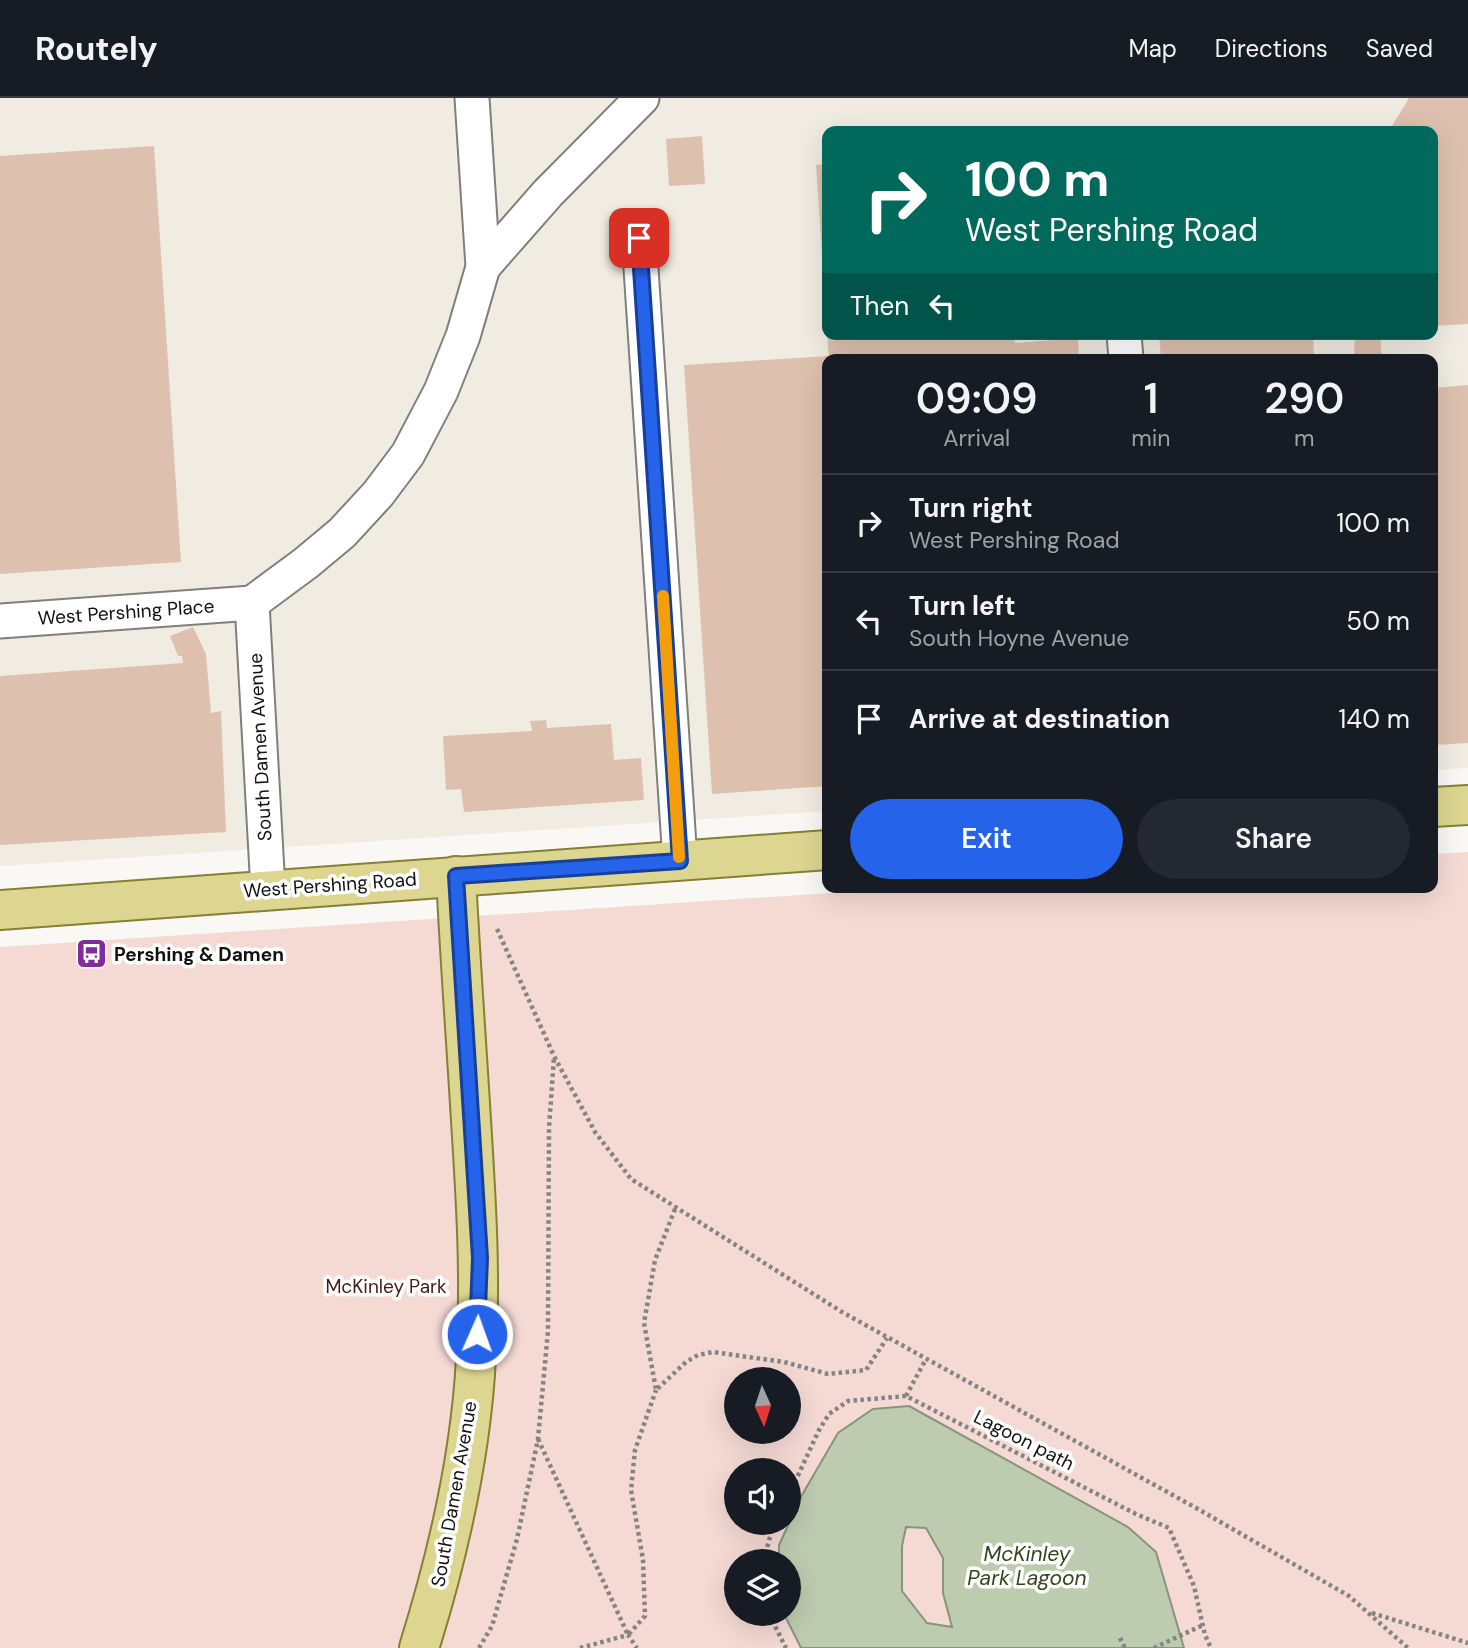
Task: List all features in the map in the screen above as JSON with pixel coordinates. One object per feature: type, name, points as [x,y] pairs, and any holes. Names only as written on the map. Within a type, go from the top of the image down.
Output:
[{"type":"main road","points":[[1438,807],[1468,805]]},
{"type":"main road","name":"West Pershing Road","points":[[0,910],[822,850]]},
{"type":"main road","name":"South Damen Avenue","points":[[419,1648],[438,1586],[454,1513],[467,1442],[476,1360],[480,1258],[456,876]]},
{"type":"street","points":[[252,603],[342,533],[378,494],[408,454],[441,391],[463,336],[483,267],[472,98]]},
{"type":"street","points":[[483,267],[548,193],[642,98]]},
{"type":"street","points":[[639,238],[680,861]]},
{"type":"street","name":"West Pershing Place","points":[[0,621],[252,603]]},
{"type":"street","name":"South Damen Avenue","points":[[252,603],[268,890]]},
{"type":"path","points":[[498,929],[554,1056],[595,1132],[631,1179],[675,1209],[887,1338],[1198,1509],[1349,1596],[1408,1648]]},
{"type":"path","points":[[480,1648],[492,1626],[517,1539],[538,1439],[548,1331],[549,1128],[554,1056]]},
{"type":"path","points":[[656,1390],[644,1323],[655,1261],[675,1209]]},
{"type":"path","points":[[580,1648],[628,1635],[645,1616],[643,1560],[631,1490],[635,1450],[656,1390],[698,1354],[713,1352],[785,1362],[828,1374],[866,1370],[887,1338]]},
{"type":"path","points":[[801,1469],[829,1414],[848,1401],[906,1396],[926,1359]]},
{"type":"path","name":"Lagoon path","points":[[906,1396],[1136,1514],[1169,1528],[1194,1586],[1211,1648]]},
{"type":"path","points":[[538,1439],[628,1635],[637,1648]]},
{"type":"path","points":[[1368,1612],[1468,1643]]},
{"type":"path","points":[[1154,1648],[1203,1625]]},
{"type":"path","points":[[775,1626],[786,1648]]},
{"type":"path","points":[[1120,1638],[1125,1648]]},
{"type":"shaded area","points":[[0,98],[1468,98],[1468,768],[1438,770],[1438,354],[822,354],[822,811],[0,866]]},
{"type":"green space","name":"McKinley Park","points":[[1468,852],[1468,1648],[0,1648],[0,947],[830,893],[1438,893],[1438,854]]},
{"type":"water","name":"McKinley Park Lagoon","points":[[909,1406],[1128,1527],[1156,1552],[1184,1648],[801,1648],[790,1626],[801,1626],[801,1549],[779,1549],[779,1545],[784,1535],[801,1535],[801,1497],[838,1433],[873,1409]],"holes":[[[906,1527],[926,1528],[943,1558],[943,1593],[952,1627],[927,1623],[902,1591],[902,1546]]]},
{"type":"building","points":[[1409,98],[1468,98],[1468,324],[1438,326],[1438,126],[1392,126]]},
{"type":"building","points":[[702,136],[705,184],[669,186],[666,139]]},
{"type":"building","points":[[154,146],[181,562],[0,574],[0,156]]},
{"type":"building","points":[[822,164],[822,253],[816,165]]},
{"type":"building","points":[[827,340],[1015,340],[1015,343],[1078,340],[1079,354],[829,354]]},
{"type":"building","points":[[1159,340],[1313,340],[1314,354],[1161,354]]},
{"type":"building","points":[[1355,340],[1380,340],[1382,354],[1354,354]]},
{"type":"building","points":[[822,356],[822,786],[712,794],[684,365]]},
{"type":"building","points":[[1468,385],[1468,743],[1438,745],[1438,388]]},
{"type":"building","points":[[193,627],[206,654],[211,713],[221,711],[226,832],[0,845],[0,676],[183,663],[182,656],[178,656],[170,636]]},
{"type":"building","points":[[546,720],[547,728],[611,724],[614,760],[641,758],[644,800],[464,812],[461,789],[446,790],[443,736],[532,731],[530,721]]},
{"type":"slow traffic","points":[[663,596],[679,857]]},
{"type":"place","name":"Pershing & Damen","points":[[91,954]]},
{"type":"route","points":[[477,1334],[480,1258],[456,876],[680,861],[639,238]]}]
